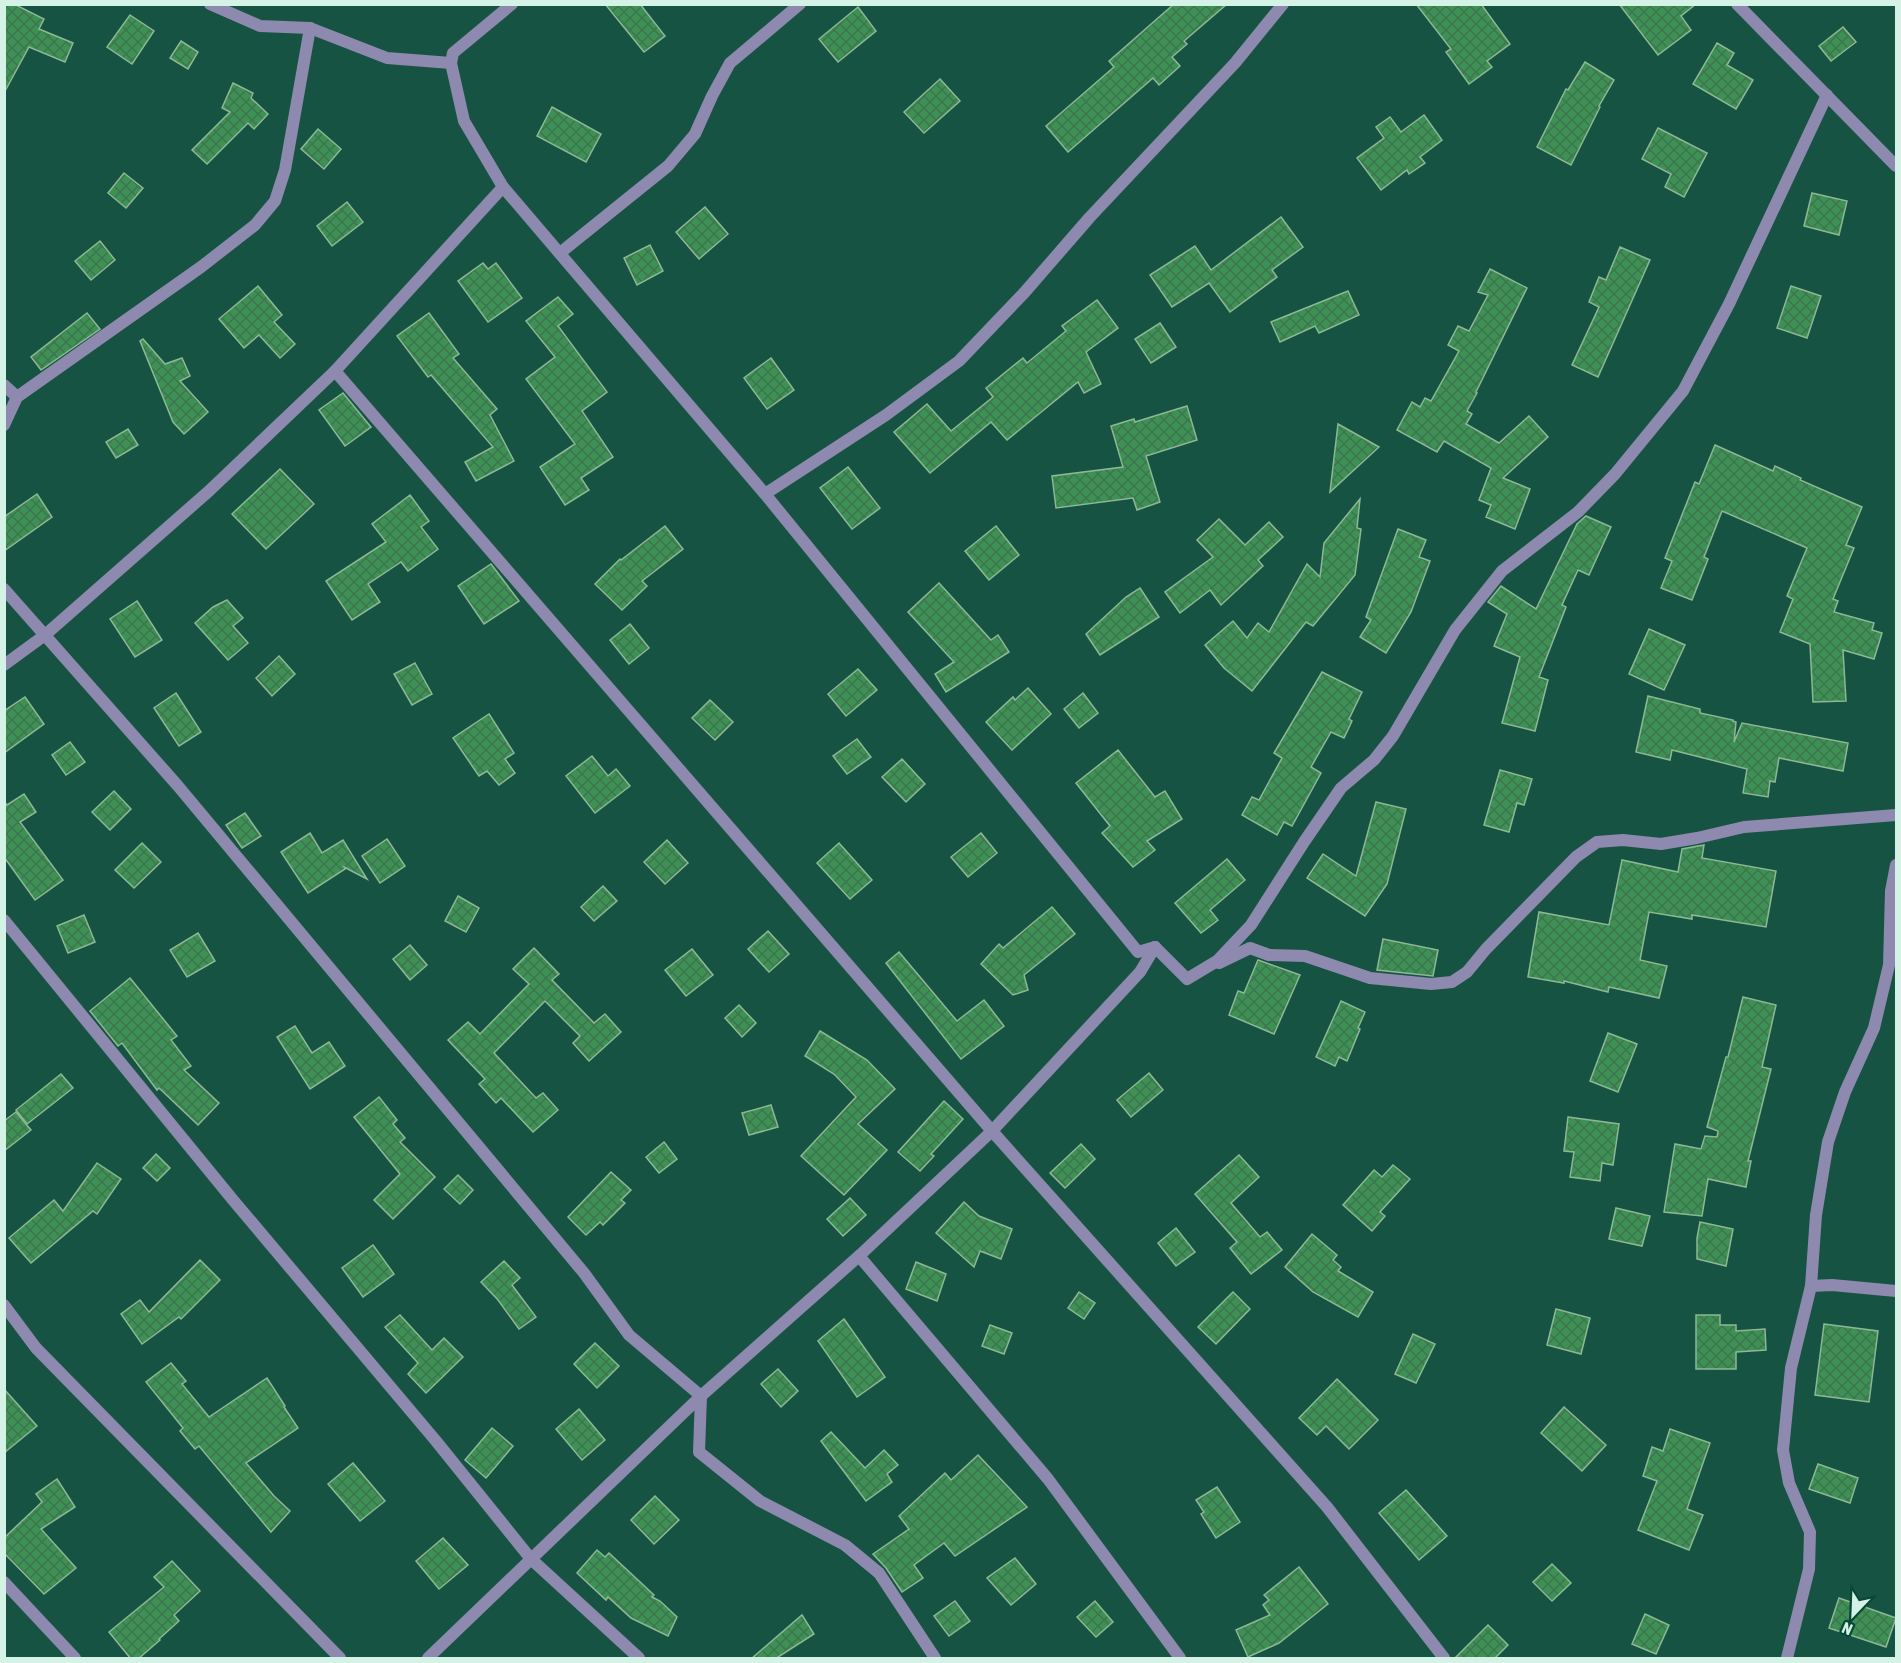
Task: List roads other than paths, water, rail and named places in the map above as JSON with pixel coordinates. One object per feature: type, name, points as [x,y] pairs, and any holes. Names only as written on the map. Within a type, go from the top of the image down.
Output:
[{"type":"street","points":[[210,4],[261,26],[310,28],[387,58],[451,63]]},
{"type":"street","points":[[512,4],[453,53],[451,63],[464,121],[503,187],[765,494],[1138,952],[1155,947]]},
{"type":"street","points":[[560,253],[668,166],[695,134],[730,63],[800,4]]},
{"type":"street","points":[[765,494],[886,415],[959,361],[1235,63],[1283,4]]},
{"type":"street","points":[[1737,4],[1896,166]]},
{"type":"street","points":[[4,425],[17,397],[201,267],[255,225],[275,201],[285,170],[310,28]]},
{"type":"street","points":[[1187,979],[1217,961],[1251,925],[1341,788],[1374,760],[1393,736],[1455,630],[1502,571],[1578,512],[1616,474],[1683,390],[1729,304],[1827,94]]},
{"type":"street","points":[[4,665],[45,635],[209,491],[335,371],[503,187]]},
{"type":"street","points":[[335,371],[992,1131],[1327,1507],[1444,1659]]},
{"type":"street","points":[[4,386],[17,397]]},
{"type":"street","points":[[4,589],[193,804],[584,1273],[629,1335],[701,1396]]},
{"type":"street","points":[[1187,979],[1250,948],[1269,955],[1305,956],[1370,978],[1431,984],[1452,982],[1467,972],[1486,949],[1576,857],[1597,842],[1623,840],[1661,844],[1743,827],[1896,815]]},
{"type":"street","points":[[1787,1659],[1809,1569],[1810,1532],[1789,1483],[1783,1450],[1791,1368],[1811,1286],[1816,1215],[1828,1142],[1845,1092],[1874,1028],[1889,965],[1896,865]]},
{"type":"street","points":[[4,920],[531,1559],[639,1659]]},
{"type":"street","points":[[1155,947],[1187,979]]},
{"type":"street","points":[[428,1659],[701,1396],[860,1256],[992,1131],[1140,972],[1155,947]]},
{"type":"street","points":[[860,1256],[1048,1479],[1180,1659]]},
{"type":"street","points":[[1811,1286],[1832,1285],[1896,1291]]},
{"type":"street","points":[[4,1305],[36,1348],[340,1659]]},
{"type":"street","points":[[701,1396],[699,1452],[760,1501],[845,1545],[879,1573],[935,1659]]},
{"type":"street","points":[[4,1582],[75,1659]]}]
